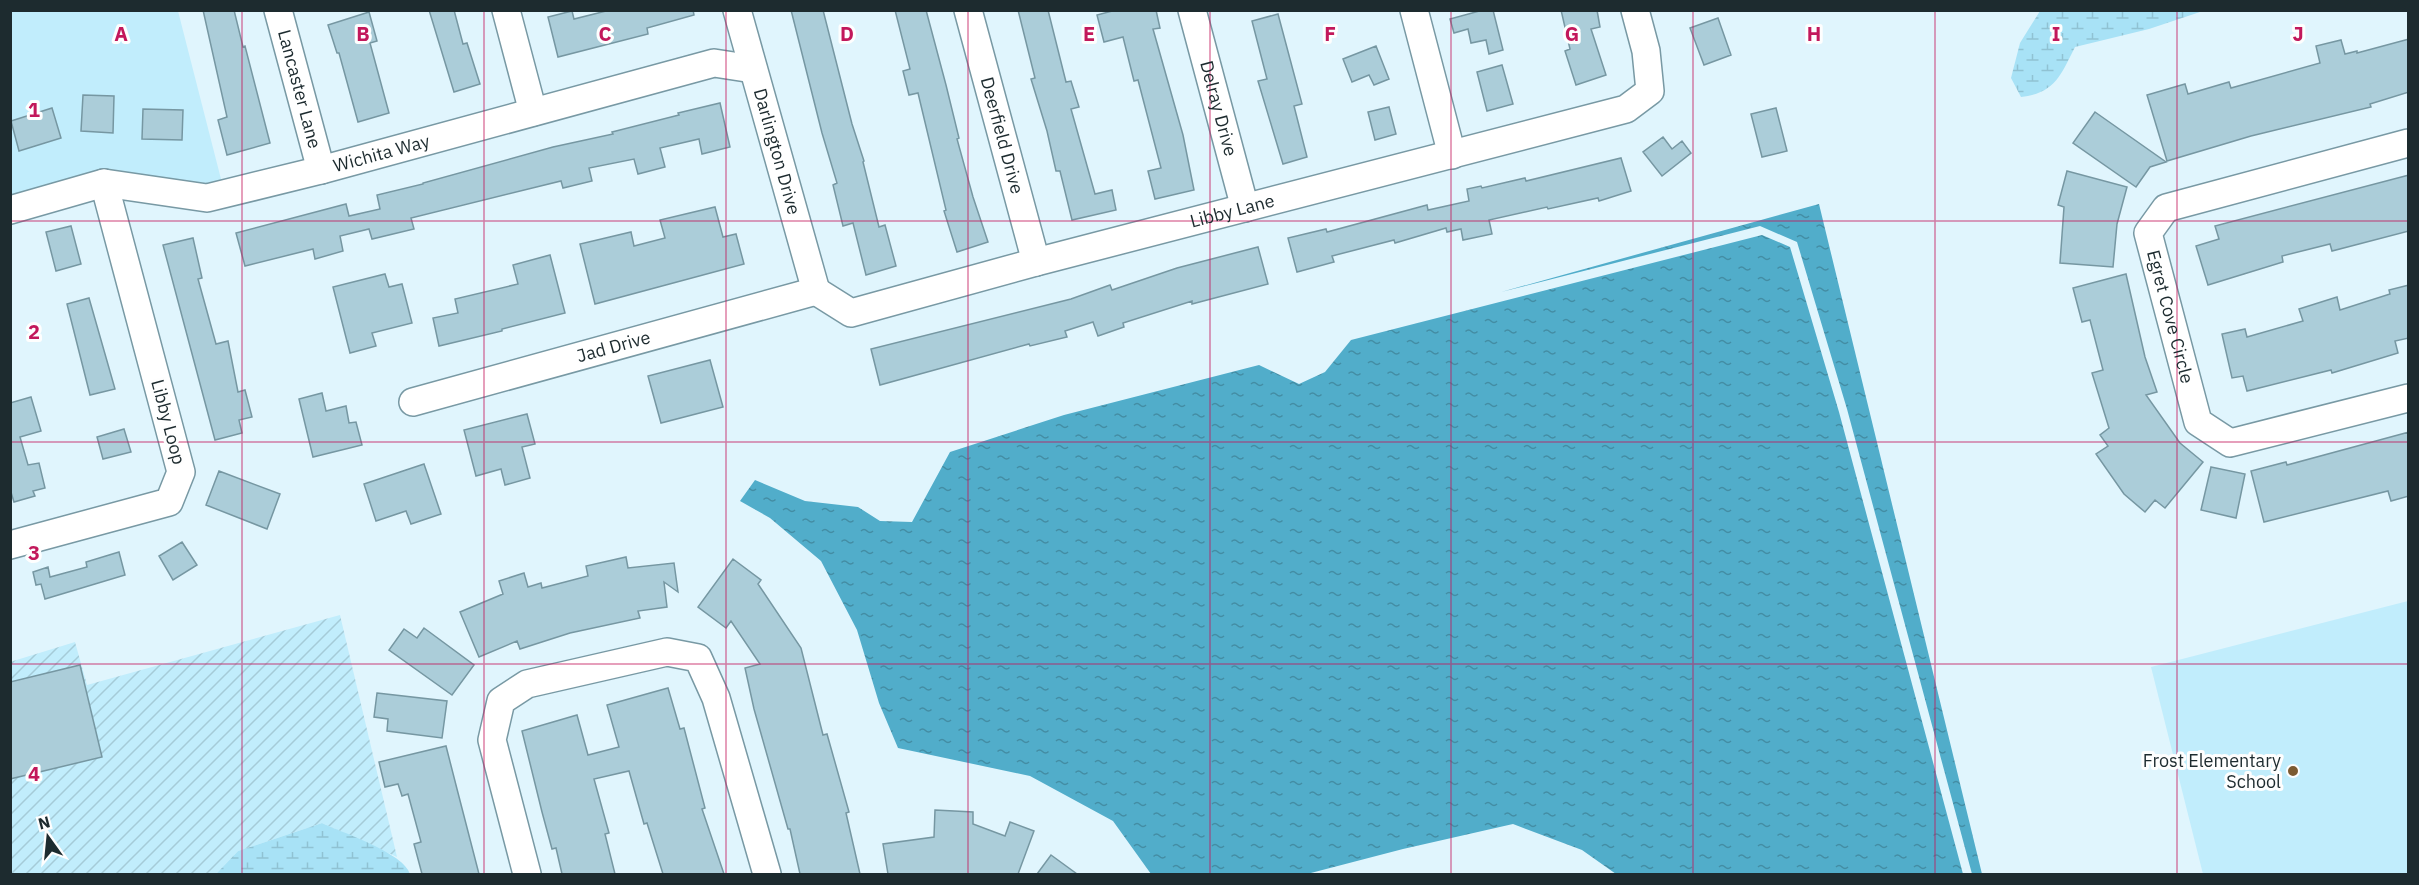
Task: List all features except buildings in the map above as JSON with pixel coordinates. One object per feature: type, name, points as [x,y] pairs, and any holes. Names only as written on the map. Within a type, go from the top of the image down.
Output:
[{"type":"street","name":"Lancaster Lane","points":[[278,10],[321,170]]},
{"type":"street","points":[[506,10],[533,112]]},
{"type":"street","name":"Darlington Drive","points":[[737,10],[816,291]]},
{"type":"street","name":"Deerfield Drive","points":[[968,10],[1036,262]]},
{"type":"street","name":"Delray Drive","points":[[1192,10],[1245,208]]},
{"type":"street","points":[[1414,10],[1452,155]]},
{"type":"street","name":"Libby Lane","points":[[816,291],[851,313],[1036,262],[1626,109],[1650,91],[1646,51],[1635,10]]},
{"type":"street","name":"Wichita Way","points":[[10,210],[104,183],[207,198],[321,170],[714,63],[753,69]]},
{"type":"street","name":"Egret Cove Circle","points":[[2409,143],[2166,208],[2148,233],[2198,422],[2230,443],[2409,398]]},
{"type":"street","name":"Libby Loop","points":[[10,545],[169,501],[182,471],[104,183]]},
{"type":"street","name":"Jad Drive","points":[[412,402],[816,291]]},
{"type":"street","points":[[527,874],[492,740],[501,701],[527,684],[667,652],[698,658],[716,698],[767,874]]},
{"type":"shaded area","points":[[11,11],[178,11],[222,183],[206,187],[110,170],[11,199]]},
{"type":"shaded area","name":"Frost Elementary School","points":[[2408,601],[2408,874],[2203,874],[2151,667]]},
{"type":"shaded area","points":[[340,615],[397,857],[322,823],[238,851],[216,874],[11,874],[10,662],[75,642],[87,685]]},
{"type":"green space","points":[[2040,11],[2203,11],[2149,29],[2075,47],[2061,74],[2050,87],[2033,95],[2021,97],[2011,78],[2020,43]]},
{"type":"green space","points":[[322,823],[385,851],[405,866],[410,874],[216,874],[238,851]]},
{"type":"water","points":[[1819,204],[1982,874],[1972,874],[1847,409],[1797,242],[1760,226],[1501,292]]},
{"type":"water","points":[[1762,235],[1790,247],[1839,412],[1963,874],[1616,874],[1582,850],[1513,824],[1307,874],[1151,874],[1113,821],[1030,776],[898,748],[879,703],[857,630],[821,561],[770,518],[740,501],[755,480],[805,501],[858,507],[880,521],[912,522],[950,452],[1064,415],[1259,365],[1299,384],[1325,372],[1351,340]]},
{"type":"place","name":"Frost Elementary School","points":[[2293,771]]}]
